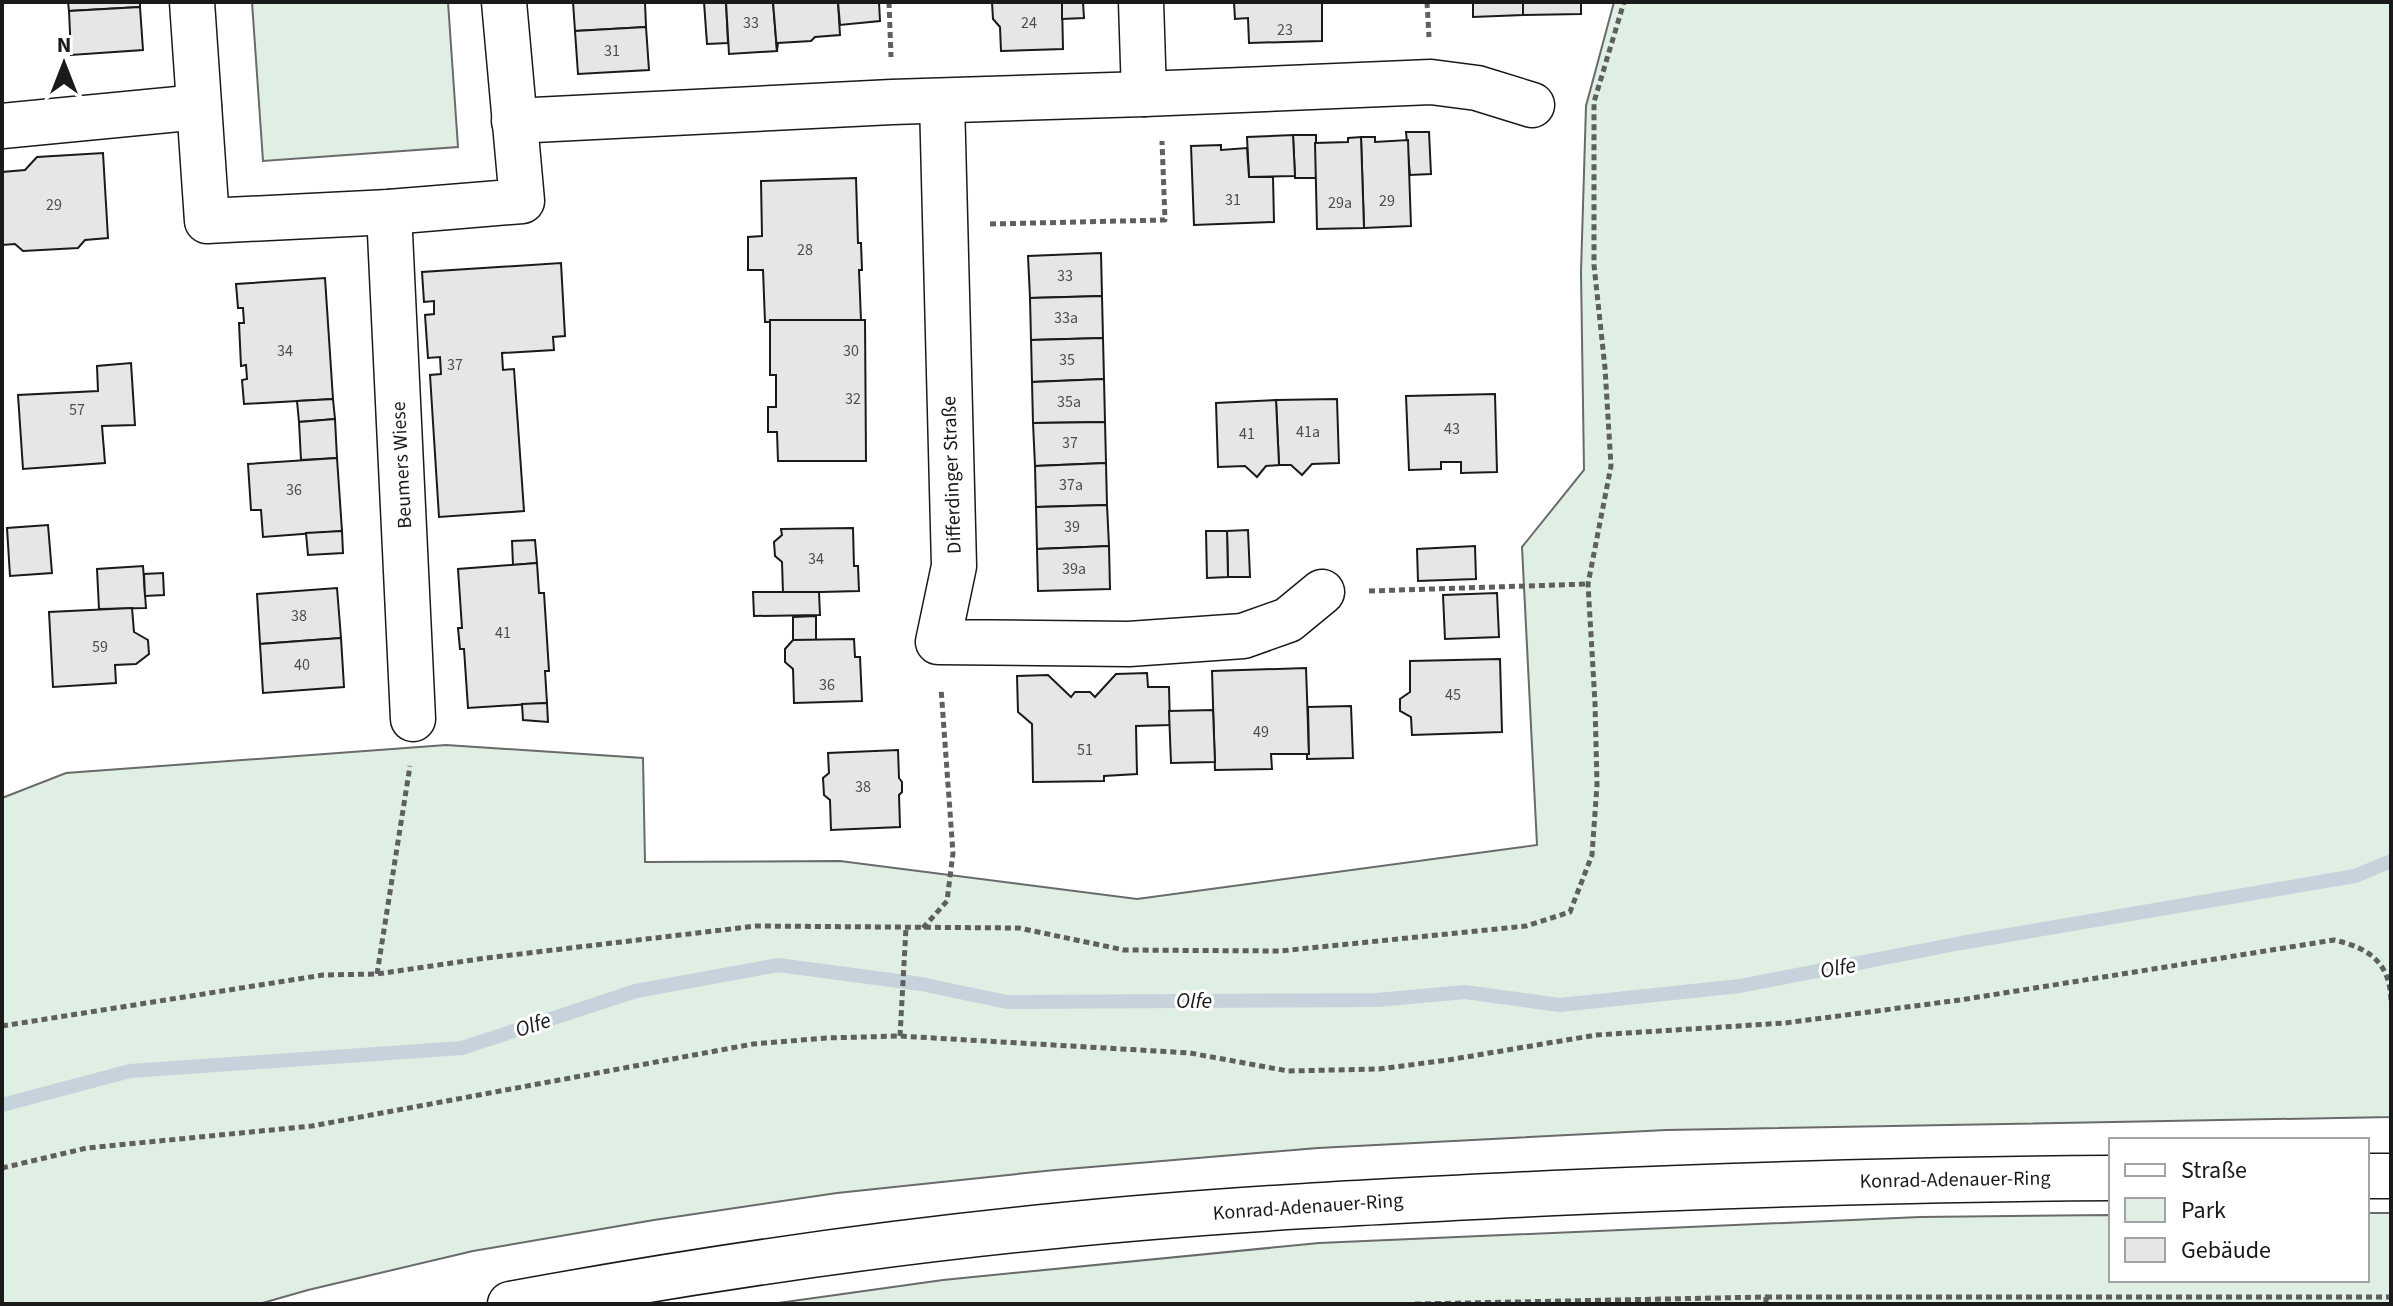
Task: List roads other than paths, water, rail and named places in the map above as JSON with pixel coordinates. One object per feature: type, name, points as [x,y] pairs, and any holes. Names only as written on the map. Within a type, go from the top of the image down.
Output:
[{"type":"street","points":[[192,2],[207,221],[389,212],[522,201],[504,2]]},
{"type":"street","points":[[1141,2],[1152,94]]},
{"type":"street","points":[[514,121],[1431,82],[1477,88],[1532,105]]},
{"type":"street","name":"Differdinger Straße","points":[[942,101],[954,566],[938,642],[1129,644],[1243,636],[1288,620],[1322,592]]},
{"type":"street","points":[[2,126],[199,107]]},
{"type":"street","name":"Beumers Wiese","points":[[389,212],[413,719]]},
{"type":"street","points":[[2369,1176],[2391,1176]]},
{"type":"street","name":"Konrad-Adenauer-Ring","points":[[510,1304],[650,1278],[851,1249],[1056,1225],[1309,1205],[1942,1179],[2109,1178]]},
{"type":"waterway","name":"Olfe","points":[[2,1105],[130,1071],[462,1048],[636,991],[778,965],[921,984],[1007,1002],[1377,1000],[1465,992],[1560,1005],[1740,986],[1961,943],[2355,876],[2391,861]]}]
